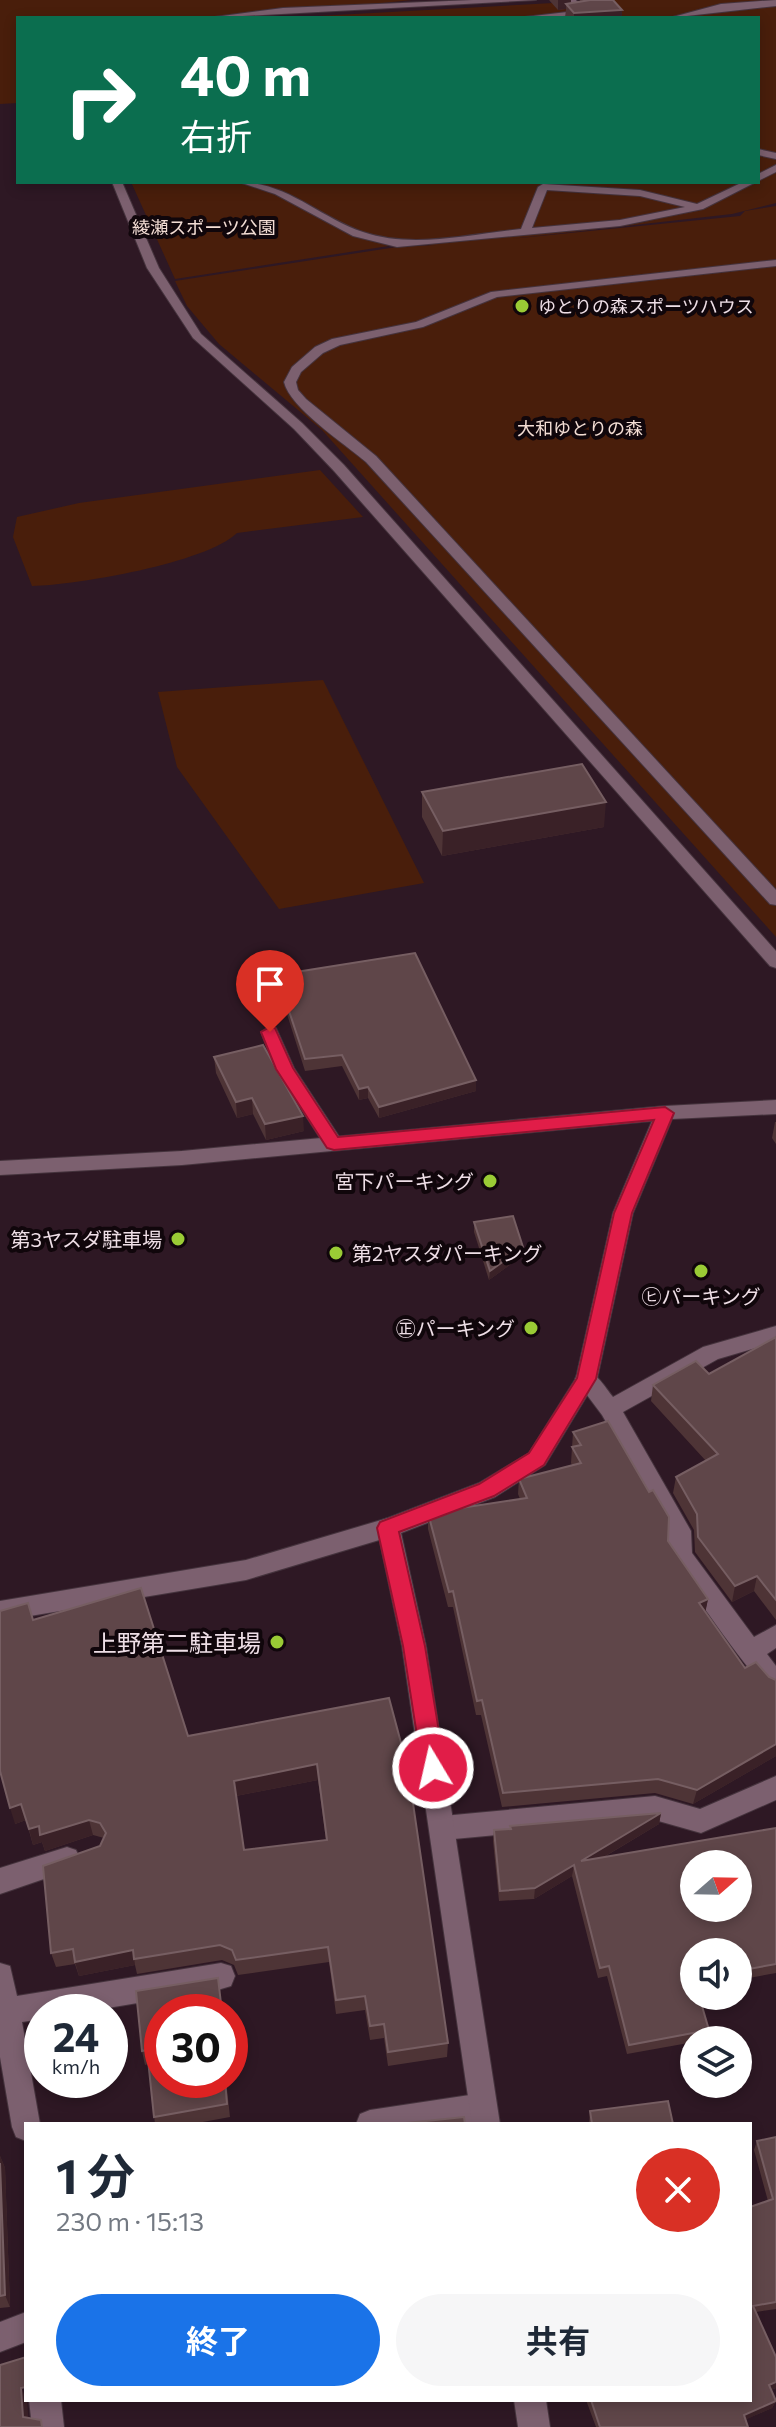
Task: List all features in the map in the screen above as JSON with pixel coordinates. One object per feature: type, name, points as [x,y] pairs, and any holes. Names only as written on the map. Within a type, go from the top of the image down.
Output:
[{"type":"street","points":[[232,16],[532,0]]},
{"type":"street","points":[[545,16],[583,13],[571,0]]},
{"type":"street","points":[[682,16],[721,7],[776,3]]},
{"type":"street","points":[[118,184],[153,268],[197,336],[298,426],[339,468],[776,962]]},
{"type":"street","points":[[251,184],[279,192],[357,234],[397,244],[620,223],[699,207],[747,184]]},
{"type":"street","points":[[640,193],[655,184]]},
{"type":"street","points":[[525,233],[543,187],[640,193],[699,207]]},
{"type":"street","points":[[776,263],[495,294],[419,325],[336,342],[310,356],[296,370],[290,382],[292,391],[302,402],[371,459],[776,900]]},
{"type":"street","points":[[270,1032],[285,1069],[334,1144]]},
{"type":"street","points":[[0,1168],[182,1158],[665,1113],[776,1107]]},
{"type":"street","points":[[0,1611],[246,1570],[388,1528],[487,1490],[537,1459],[586,1379],[623,1213],[665,1113]]},
{"type":"street","points":[[610,1409],[711,1353],[776,1334]]},
{"type":"street","points":[[586,1379],[610,1409],[680,1531],[680,1555],[776,1685]]},
{"type":"street","points":[[388,1528],[414,1646],[484,2115],[395,2122]]},
{"type":"street","points":[[750,1653],[776,1635]]},
{"type":"street","points":[[443,1828],[655,1808],[701,1821],[776,1788]]},
{"type":"street","points":[[0,1881],[94,1850]]},
{"type":"street","points":[[0,1976],[25,2122]]},
{"type":"street","points":[[7,2011],[221,1976]]},
{"type":"street","points":[[0,2337],[24,2328]]},
{"type":"street","points":[[45,2402],[48,2427]]},
{"type":"street","points":[[530,2402],[534,2427]]},
{"type":"green space","points":[[0,0],[412,0],[250,16],[16,16],[16,103],[0,104]]},
{"type":"green space","name":"大和ゆとりの森","points":[[608,0],[776,0],[776,203],[732,214],[510,239],[740,216],[745,211],[776,206],[776,937],[322,430],[219,344],[187,306],[175,281],[397,247],[436,245],[395,245],[175,279],[132,184],[760,184],[760,16],[317,16]]},
{"type":"green space","points":[[320,470],[363,517],[237,533],[221,544],[170,563],[52,585],[32,586],[13,537],[17,517],[79,503]]},
{"type":"green space","points":[[323,680],[424,883],[279,909],[177,767],[158,692]]},
{"type":"building","points":[[613,0],[622,10],[574,13],[566,4]]},
{"type":"building","points":[[582,764],[606,802],[443,831],[422,792]]},
{"type":"building","points":[[415,953],[476,1080],[379,1107],[368,1087],[359,1089],[342,1055],[305,1059],[279,981],[296,972]]},
{"type":"building","points":[[263,1045],[303,1116],[265,1124],[252,1098],[236,1102],[214,1057]]},
{"type":"building","points":[[513,1216],[523,1247],[490,1271],[474,1222]]},
{"type":"building","points":[[776,1337],[776,1600],[757,1576],[735,1586],[698,1537],[697,1514],[676,1477],[718,1454],[653,1385],[696,1361],[709,1374]]},
{"type":"building","points":[[608,1421],[649,1492],[653,1490],[669,1517],[668,1541],[708,1599],[699,1603],[745,1668],[756,1662],[769,1677],[776,1680],[776,1744],[697,1790],[658,1779],[503,1793],[482,1700],[477,1701],[453,1591],[449,1592],[428,1513],[527,1498],[519,1479],[581,1463],[572,1447],[581,1445],[573,1432]]},
{"type":"building","points":[[141,1588],[188,1736],[389,1698],[408,1769],[448,2043],[388,2052],[384,2024],[370,2026],[365,1996],[336,2000],[328,1947],[236,1960],[232,1950],[220,1945],[134,1959],[133,1950],[75,1962],[73,1949],[51,1953],[43,1866],[100,1846],[106,1833],[100,1823],[89,1820],[40,1835],[39,1826],[29,1829],[21,1804],[10,1808],[0,1771],[0,1611],[28,1603],[33,1620]],"holes":[[[317,1764],[327,1840],[244,1850],[234,1781]]]},
{"type":"building","points":[[661,1813],[581,1861],[776,1828],[776,1964],[752,1968],[752,1938],[680,1938],[680,2010],[703,2010],[708,2026],[680,2026],[680,2035],[629,2045],[609,1966],[600,1968],[574,1865],[535,1888],[500,1891],[494,1830],[511,1829],[510,1826]]},
{"type":"building","points":[[218,1978],[220,1994],[144,1994],[142,2051],[136,1991]]},
{"type":"building","points":[[152,2098],[226,2098],[227,2104],[154,2117]]},
{"type":"building","points":[[668,2101],[673,2122],[592,2122],[590,2111]]},
{"type":"building","points":[[464,2117],[465,2122],[416,2122]]},
{"type":"building","points":[[776,2137],[776,2302],[753,2306],[776,2357],[776,2382],[769,2385],[776,2401],[744,2415],[748,2427],[600,2427],[592,2402],[752,2402],[752,2206],[773,2199],[757,2141]]},
{"type":"building","points":[[0,2163],[5,2295],[0,2296]]},
{"type":"building","points":[[24,2358],[24,2387],[21,2388],[23,2417],[41,2420],[42,2427],[0,2427],[0,2365]]},
{"type":"place","name":"ゆとりの森スポーツハウス","points":[[522,306]]},
{"type":"place","name":"宮下パーキング","points":[[490,1181]]},
{"type":"place","name":"第3ヤスダ駐車場","points":[[178,1239]]},
{"type":"place","name":"第2ヤスダパーキング","points":[[336,1253]]},
{"type":"place","name":"㋪パーキング","points":[[701,1271]]},
{"type":"place","name":"㊣パーキング","points":[[531,1328]]},
{"type":"place","name":"上野第二駐車場","points":[[277,1642]]},
{"type":"route","points":[[270,1032],[285,1069],[334,1144],[665,1113],[623,1213],[586,1379],[537,1459],[487,1490],[388,1528],[414,1646],[433,1768]]},
{"type":"park label","name":"綾瀬スポーツ公園","points":[[204,227]]}]
